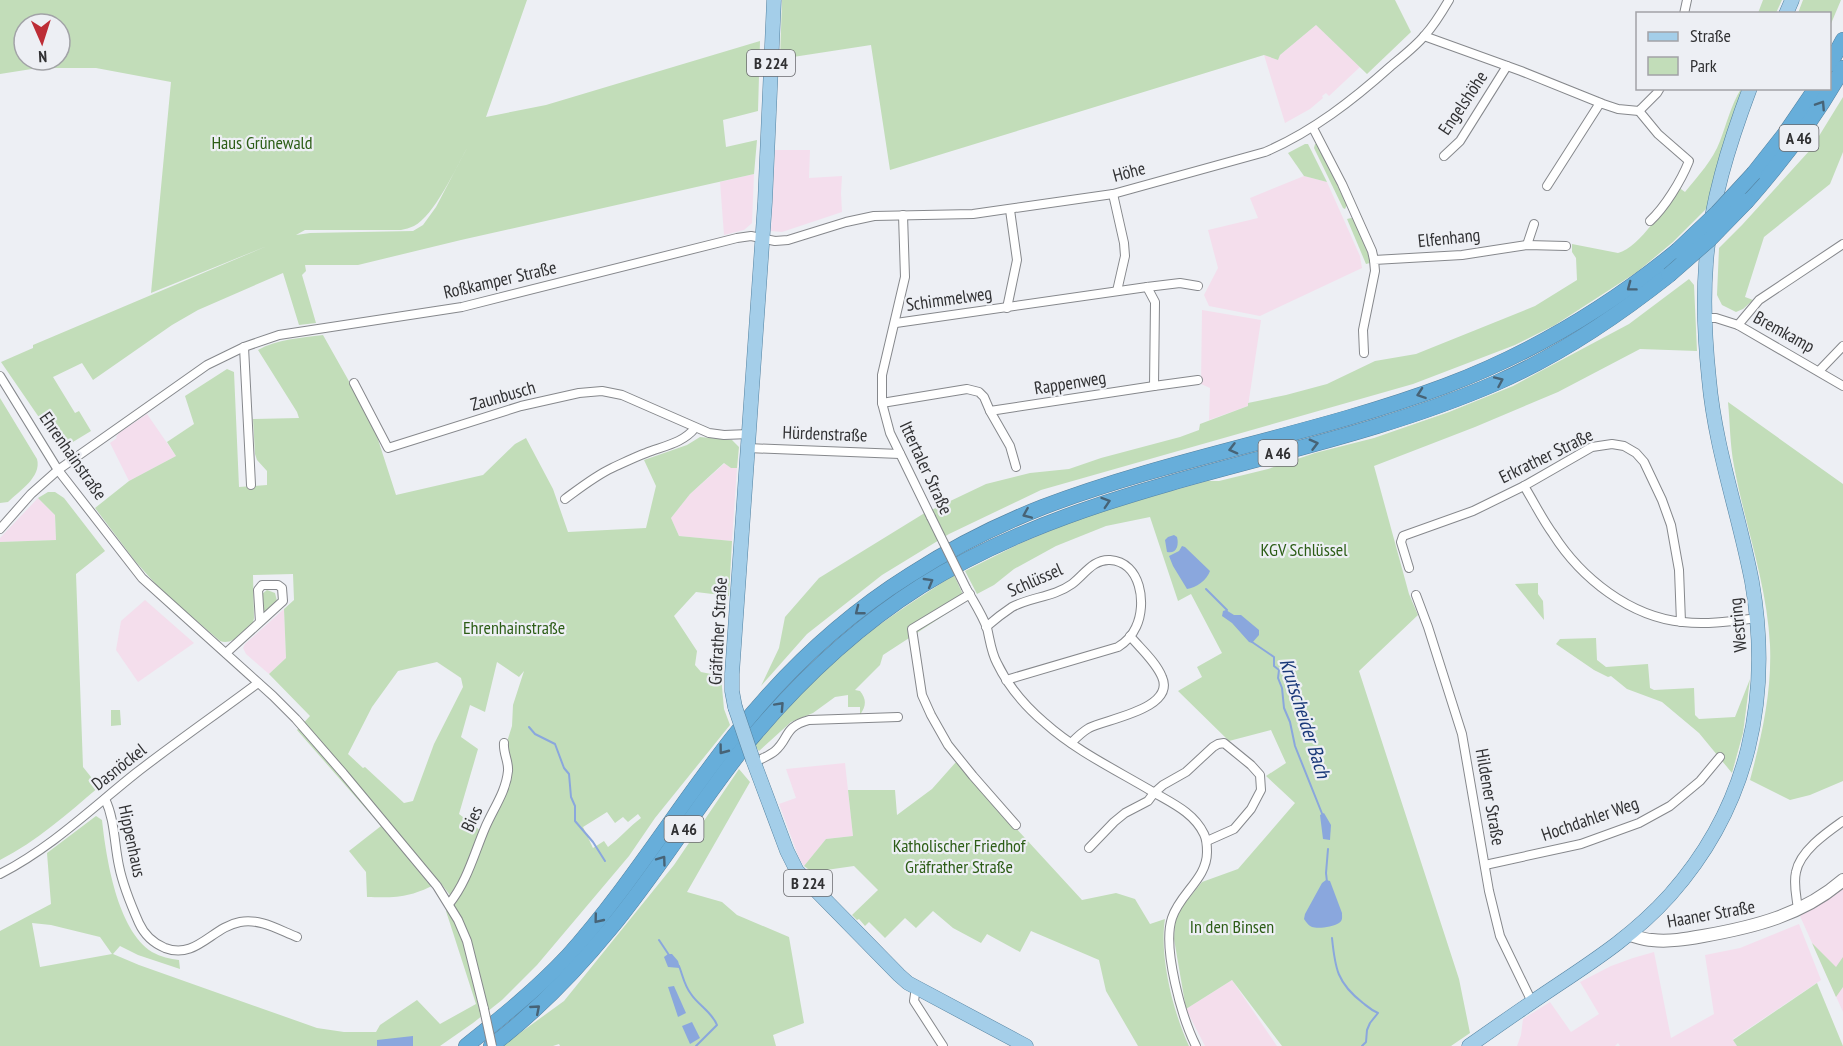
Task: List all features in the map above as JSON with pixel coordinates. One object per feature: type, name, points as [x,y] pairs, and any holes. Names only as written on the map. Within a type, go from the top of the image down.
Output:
[{"type":"highway","points":[[1831,62],[1843,40]]},
{"type":"highway","name":"A 46","points":[[1831,90],[1843,69]]},
{"type":"highway","name":"A 46","points":[[466,1046],[533,991],[566,957],[603,913],[714,762],[767,697],[798,664],[834,631],[909,575],[1000,525],[1043,507],[1147,473],[1387,406],[1478,373],[1560,333],[1646,276],[1677,251],[1717,213],[1754,173],[1784,135],[1815,90]]},
{"type":"highway","name":"A 46","points":[[492,1046],[543,1003],[584,960],[638,893],[742,750],[809,674],[844,643],[920,587],[1007,540],[1093,507],[1151,488],[1394,420],[1496,382],[1529,366],[1628,306],[1669,275],[1710,239],[1747,201],[1791,149],[1831,90]]},
{"type":"main road","name":"Gräfrather Straße","points":[[774,0],[765,202],[732,674],[735,706],[753,762],[796,871],[899,975],[916,987],[1026,1046]]},
{"type":"main road","name":"Westring","points":[[1469,1046],[1630,935],[1672,893],[1701,854],[1732,798],[1747,752],[1758,698],[1760,671],[1757,618],[1751,581],[1714,426],[1705,318],[1706,262],[1712,220],[1732,136],[1749,90]]},
{"type":"main road","name":"Haaner Straße","points":[[1630,935],[1652,940],[1677,940],[1742,929],[1798,910],[1843,880]]},
{"type":"street","name":"Höhe","points":[[761,238],[775,241],[788,240],[874,216],[964,215],[1113,194],[1265,152],[1313,128],[1380,77],[1424,36],[1449,0]]},
{"type":"street","name":"Engelshöhe","points":[[1424,36],[1600,103],[1618,109],[1639,111]]},
{"type":"street","name":"Engelshöhe","points":[[1444,156],[1460,141],[1507,66]]},
{"type":"street","points":[[1650,221],[1657,215],[1689,161],[1658,134],[1639,111],[1659,90]]},
{"type":"street","points":[[1547,186],[1600,103]]},
{"type":"street","points":[[1313,128],[1342,184],[1372,251],[1375,271],[1363,330],[1364,353]]},
{"type":"street","points":[[1113,194],[1125,256],[1117,291]]},
{"type":"street","name":"Schimmelweg","points":[[1006,308],[1017,260],[1010,210]]},
{"type":"street","name":"Ittertaler Straße","points":[[903,215],[905,277],[882,375],[882,403],[890,433],[968,591]]},
{"type":"street","points":[[1527,245],[1534,224]]},
{"type":"street","name":"Roßkamper Straße","points":[[58,470],[207,365],[244,347],[273,337],[462,307],[737,238],[751,236],[761,238]]},
{"type":"street","points":[[1738,326],[1759,300],[1843,244]]},
{"type":"street","name":"Elfenhang","points":[[1374,260],[1462,255],[1527,245],[1566,246]]},
{"type":"street","name":"Schimmelweg","points":[[896,323],[1147,287],[1180,283],[1198,286]]},
{"type":"street","points":[[1147,287],[1155,302],[1154,386]]},
{"type":"street","name":"Bremkamp","points":[[1705,318],[1716,318],[1738,326],[1843,386]]},
{"type":"street","points":[[1819,371],[1843,346]]},
{"type":"street","points":[[244,347],[251,485]]},
{"type":"street","name":"Ehrenhainstraße","points":[[0,376],[58,470],[142,578],[296,719],[436,886],[449,904],[467,941],[492,1046]]},
{"type":"street","name":"Rappenweg","points":[[990,411],[1198,380]]},
{"type":"street","name":"Zaunbusch","points":[[354,383],[388,448],[521,406],[579,393],[602,391],[621,395],[695,428],[748,441]]},
{"type":"street","points":[[882,403],[967,389],[979,392],[1010,446],[1016,467]]},
{"type":"street","points":[[565,499],[585,483],[610,469],[644,453],[682,440],[689,436],[695,428]]},
{"type":"street","name":"Hürdenstraße","points":[[748,441],[900,454]]},
{"type":"street","name":"Erkrather Straße","points":[[1408,568],[1401,542],[1403,536],[1458,517],[1524,486],[1592,447],[1612,444],[1624,446],[1636,453],[1644,462],[1671,525],[1679,570],[1682,622]]},
{"type":"street","points":[[0,529],[31,494],[58,470]]},
{"type":"street","points":[[1524,486],[1554,536],[1582,570],[1614,596],[1632,607],[1660,619],[1682,622],[1757,618]]},
{"type":"street","name":"Schlüssel","points":[[986,627],[1013,607],[1059,592],[1094,564],[1110,560],[1126,566],[1132,572],[1140,589],[1141,611],[1136,628],[1130,636]]},
{"type":"street","points":[[1016,825],[948,745],[922,695],[912,628],[968,591],[986,627],[996,660],[1006,680],[1027,706],[1071,743],[1188,813],[1204,833],[1207,841],[1207,862],[1200,876],[1177,907],[1169,930],[1169,945],[1180,1008],[1196,1046]]},
{"type":"street","name":"Hildener Straße","points":[[1416,595],[1432,637],[1462,734],[1489,891],[1500,936],[1532,1002]]},
{"type":"street","points":[[226,653],[260,622]]},
{"type":"street","points":[[1006,680],[1118,647],[1130,636],[1162,677],[1164,688],[1161,694],[1154,702],[1129,715],[1088,728],[1071,743]]},
{"type":"street","name":"Dasnöckel","points":[[0,874],[38,853],[137,772],[258,683]]},
{"type":"street","points":[[753,762],[775,751],[798,723],[809,720],[898,717]]},
{"type":"street","name":"Bies","points":[[449,904],[458,893],[485,827],[501,798],[508,770],[504,743]]},
{"type":"street","points":[[1089,848],[1125,813],[1148,801],[1163,785],[1193,767],[1218,744],[1224,743],[1251,765],[1260,776],[1261,782],[1257,799],[1242,821],[1222,836],[1207,841]]},
{"type":"street","name":"Hochdahler Weg","points":[[1485,865],[1581,844],[1639,823],[1670,806],[1700,781],[1720,757]]},
{"type":"street","name":"Hippenhaus","points":[[105,799],[112,812],[119,865],[125,888],[140,925],[155,943],[167,949],[195,948],[234,923],[250,921],[268,925],[297,937]]},
{"type":"street","points":[[1798,910],[1795,878],[1798,864],[1824,835],[1843,820]]},
{"type":"street","points":[[916,987],[915,1001],[943,1046]]},
{"type":"shaded area","points":[[1316,25],[1360,67],[1329,96],[1326,93],[1310,109],[1285,123],[1264,55],[1278,60],[1280,55]]},
{"type":"shaded area","points":[[775,150],[810,150],[809,178],[842,176],[842,212],[782,232],[771,231]]},
{"type":"shaded area","points":[[754,174],[752,223],[744,230],[724,235],[720,182]]},
{"type":"shaded area","points":[[1304,176],[1327,182],[1360,256],[1362,268],[1260,316],[1209,306],[1204,295],[1218,268],[1208,230],[1258,218],[1250,198]]},
{"type":"shaded area","points":[[1202,310],[1261,320],[1248,406],[1209,420],[1210,388],[1201,384]]},
{"type":"shaded area","points":[[147,414],[176,456],[129,481],[110,443],[117,438],[119,433]]},
{"type":"shaded area","points":[[725,463],[731,468],[737,468],[732,541],[679,536],[671,518],[690,494]]},
{"type":"shaded area","points":[[38,498],[55,515],[56,540],[0,542],[0,538]]},
{"type":"shaded area","points":[[145,600],[194,643],[138,682],[116,650],[121,621]]},
{"type":"shaded area","points":[[284,609],[286,658],[269,674],[246,654],[243,648]]},
{"type":"shaded area","points":[[845,763],[853,836],[826,839],[804,866],[779,804],[796,798],[786,769]]},
{"type":"shaded area","points":[[1843,889],[1843,1012],[1800,916]]},
{"type":"shaded area","points":[[1799,924],[1821,980],[1733,1039],[1737,1046],[1620,1046],[1618,1043],[1615,1046],[1517,1046],[1523,1019],[1550,1002],[1571,1032],[1599,1014],[1580,982],[1611,966],[1654,952],[1671,1038],[1714,1014],[1705,955],[1740,948]]},
{"type":"shaded area","points":[[1232,980],[1277,1046],[1205,1046],[1186,1009]]},
{"type":"green space","name":"Haus Grünewald","points":[[0,0],[527,0],[486,117],[546,105],[760,41],[758,111],[723,120],[726,147],[757,140],[754,174],[358,265],[305,265],[306,271],[302,275],[316,323],[299,325],[283,273],[198,310],[172,325],[93,380],[82,363],[53,377],[75,413],[79,411],[91,431],[63,448],[58,445],[1,362],[33,348],[33,345],[267,246],[151,293],[171,82],[96,68],[72,68],[72,12],[12,12],[13,72],[0,74]],"holes":[[[449,182],[423,225],[413,231],[296,235],[305,230],[401,230],[414,226],[422,221]]]},
{"type":"green space","points":[[782,0],[1395,0],[1411,32],[1367,74],[1316,25],[1280,55],[1278,60],[1264,55],[890,170],[871,45],[780,59]]},
{"type":"green space","points":[[1763,0],[1782,0],[1776,12],[1758,12]]},
{"type":"green space","points":[[1803,0],[1841,0],[1831,24],[1831,12],[1798,12]]},
{"type":"green space","points":[[1741,90],[1709,206],[1673,242],[1637,272],[1555,325],[1515,345],[1413,384],[1041,490],[949,534],[882,575],[807,634],[761,686],[779,648],[785,617],[819,578],[923,514],[986,484],[1030,473],[1069,469],[1180,437],[1199,430],[1200,424],[1248,406],[1248,403],[1327,384],[1375,361],[1416,354],[1535,306],[1577,280],[1576,258],[1572,252],[1572,244],[1618,253],[1627,249],[1651,225],[1678,187],[1685,192],[1713,155],[1734,101]]},
{"type":"green space","points":[[1843,97],[1843,152],[1830,184],[1764,237],[1745,297],[1753,300],[1736,312],[1722,305],[1717,295],[1719,248],[1811,149]]},
{"type":"green space","points":[[1308,144],[1327,182],[1304,176],[1288,153]]},
{"type":"green space","points":[[1315,144],[1347,205],[1345,209],[1314,148]]},
{"type":"green space","points":[[1353,218],[1370,263],[1366,264],[1347,219]]},
{"type":"green space","points":[[1689,279],[1694,285],[1697,351],[1640,349],[1558,392],[1374,466],[1409,594],[1418,615],[1359,671],[1459,979],[1470,1033],[1451,1046],[1282,1046],[1232,980],[1186,1009],[1174,939],[1175,922],[1180,909],[1202,882],[1238,869],[1295,803],[1266,776],[1286,763],[1271,730],[1229,741],[1178,691],[1202,677],[1197,667],[1222,653],[1191,594],[1178,601],[1150,517],[1106,526],[1056,546],[1014,569],[994,585],[977,594],[965,571],[1021,543],[1081,518],[1207,481],[1219,481],[1268,469],[1315,453],[1374,438],[1449,412],[1513,386],[1629,324]]},
{"type":"green space","points":[[323,335],[373,424],[396,495],[483,475],[515,444],[526,438],[553,489],[568,532],[646,528],[656,486],[644,460],[687,445],[700,437],[732,440],[739,447],[737,468],[731,468],[724,463],[690,494],[671,518],[679,536],[732,541],[729,596],[696,592],[674,616],[697,651],[695,665],[701,672],[721,676],[724,709],[730,725],[655,818],[629,856],[537,965],[502,1000],[440,1046],[0,1046],[0,931],[51,904],[47,853],[96,816],[102,820],[115,892],[130,927],[140,942],[152,952],[179,960],[180,969],[138,955],[120,946],[113,954],[317,1028],[344,1032],[376,1032],[380,1025],[417,1000],[440,1024],[476,1004],[446,911],[455,902],[440,882],[405,896],[367,897],[366,872],[349,851],[381,826],[297,730],[310,716],[269,674],[286,658],[284,609],[294,600],[293,574],[253,575],[253,623],[234,640],[220,641],[161,590],[135,561],[95,508],[129,481],[176,456],[167,442],[194,424],[185,396],[227,369],[234,372],[239,487],[267,485],[267,471],[257,460],[255,454],[253,419],[299,418],[258,350],[281,341]],"holes":[[[437,662],[461,678],[463,687],[434,744],[413,801],[404,803],[348,754],[372,707],[398,671]],[[497,662],[519,677],[524,671],[513,705],[512,726],[506,745],[504,798],[481,831],[459,814],[478,749],[461,737],[470,705],[485,712]],[[607,812],[615,823],[623,817],[628,822],[638,814],[641,818],[608,847],[604,841],[593,848],[583,827]],[[32,923],[51,925],[100,937],[112,954],[40,967]]]},
{"type":"green space","points":[[0,398],[37,459],[38,466],[33,478],[23,488],[8,502],[0,503]]},
{"type":"green space","points":[[1728,402],[1843,484],[1843,781],[1810,795],[1790,800],[1750,780],[1765,713],[1770,645],[1765,600],[1734,466]]},
{"type":"green space","points":[[48,492],[55,492],[64,498],[105,551],[76,574],[83,767],[99,787],[39,836],[0,860],[0,542],[56,540],[55,515],[38,498]]},
{"type":"green space","points":[[954,575],[966,601],[883,655],[880,665],[855,690],[860,691],[865,700],[860,715],[860,707],[848,707],[848,695],[835,697],[813,713],[791,722],[759,751],[755,746],[831,665],[882,623]]},
{"type":"green space","points":[[1538,583],[1538,594],[1543,601],[1544,620],[1515,584]]},
{"type":"green space","points":[[267,590],[275,593],[277,601],[264,613],[262,594]]},
{"type":"green space","points":[[1596,638],[1597,660],[1606,667],[1648,664],[1650,688],[1654,690],[1694,688],[1695,715],[1699,719],[1735,717],[1750,679],[1743,733],[1732,773],[1699,733],[1662,702],[1627,689],[1611,676],[1608,677],[1594,670],[1556,644],[1560,639]]},
{"type":"green space","points":[[111,710],[120,710],[121,725],[111,726]]},
{"type":"green space","name":"Katholischer Friedhof Gräfrather Straße","points":[[956,762],[1082,900],[1116,893],[1135,899],[1150,924],[1165,919],[1164,950],[1169,984],[1189,1046],[1138,1046],[1106,991],[1099,960],[1031,931],[1020,952],[987,934],[981,943],[953,928],[933,911],[916,928],[905,918],[885,938],[869,922],[865,926],[852,915],[878,890],[854,866],[812,872],[804,866],[826,839],[853,836],[848,790],[895,790],[897,815],[932,789]]},
{"type":"green space","points":[[739,769],[750,782],[687,892],[722,902],[737,915],[789,937],[804,1023],[773,1035],[776,1046],[560,1046],[559,1044],[502,1046],[564,1001],[674,865]]},
{"type":"green space","points":[[1812,943],[1836,967],[1843,957],[1843,987],[1836,997]]},
{"type":"green space","points":[[1817,983],[1843,1046],[1737,1046],[1733,1040]]},
{"type":"water","points":[[1174,535],[1178,543],[1176,548],[1173,552],[1167,552],[1165,540]]},
{"type":"water","points":[[1182,546],[1210,571],[1201,583],[1187,589],[1169,556],[1179,551]]},
{"type":"water","points":[[1226,610],[1234,615],[1241,615],[1259,630],[1259,635],[1252,643],[1222,616],[1223,611]]},
{"type":"water","points":[[1324,813],[1331,825],[1330,840],[1323,839],[1320,815]]},
{"type":"water","points":[[1326,880],[1330,881],[1342,913],[1342,920],[1329,927],[1312,927],[1304,919],[1305,914],[1322,883]]},
{"type":"water","points":[[672,954],[678,961],[680,968],[668,967],[664,957]]},
{"type":"water","points":[[674,986],[686,1013],[678,1017],[668,987]]},
{"type":"water","points":[[692,1022],[700,1038],[690,1044],[682,1026]]},
{"type":"water","points":[[413,1036],[413,1046],[377,1046],[377,1040]]},
{"type":"waterway","name":"Krutscheider Bach","points":[[1206,589],[1227,610]]},
{"type":"waterway","name":"Krutscheider Bach","points":[[1252,642],[1274,657],[1274,666],[1279,670],[1278,678],[1282,688],[1284,708],[1290,722],[1295,746],[1323,816]]},
{"type":"waterway","points":[[529,727],[535,734],[555,744],[564,768],[569,774],[571,797],[575,806],[575,821],[605,861]]},
{"type":"waterway","name":"Krutscheider Bach","points":[[1327,882],[1328,849]]},
{"type":"waterway","name":"Krutscheider Bach","points":[[1332,938],[1334,958],[1343,982],[1354,996],[1378,1013],[1370,1023],[1366,1042],[1362,1046]]},
{"type":"waterway","points":[[659,940],[669,955]]},
{"type":"waterway","points":[[679,966],[689,991],[712,1016],[717,1025],[696,1046]]},
{"type":"park label","name":"KGV Schlüssel","points":[[1304,550]]},
{"type":"park label","name":"In den Binsen","points":[[1232,927]]}]
